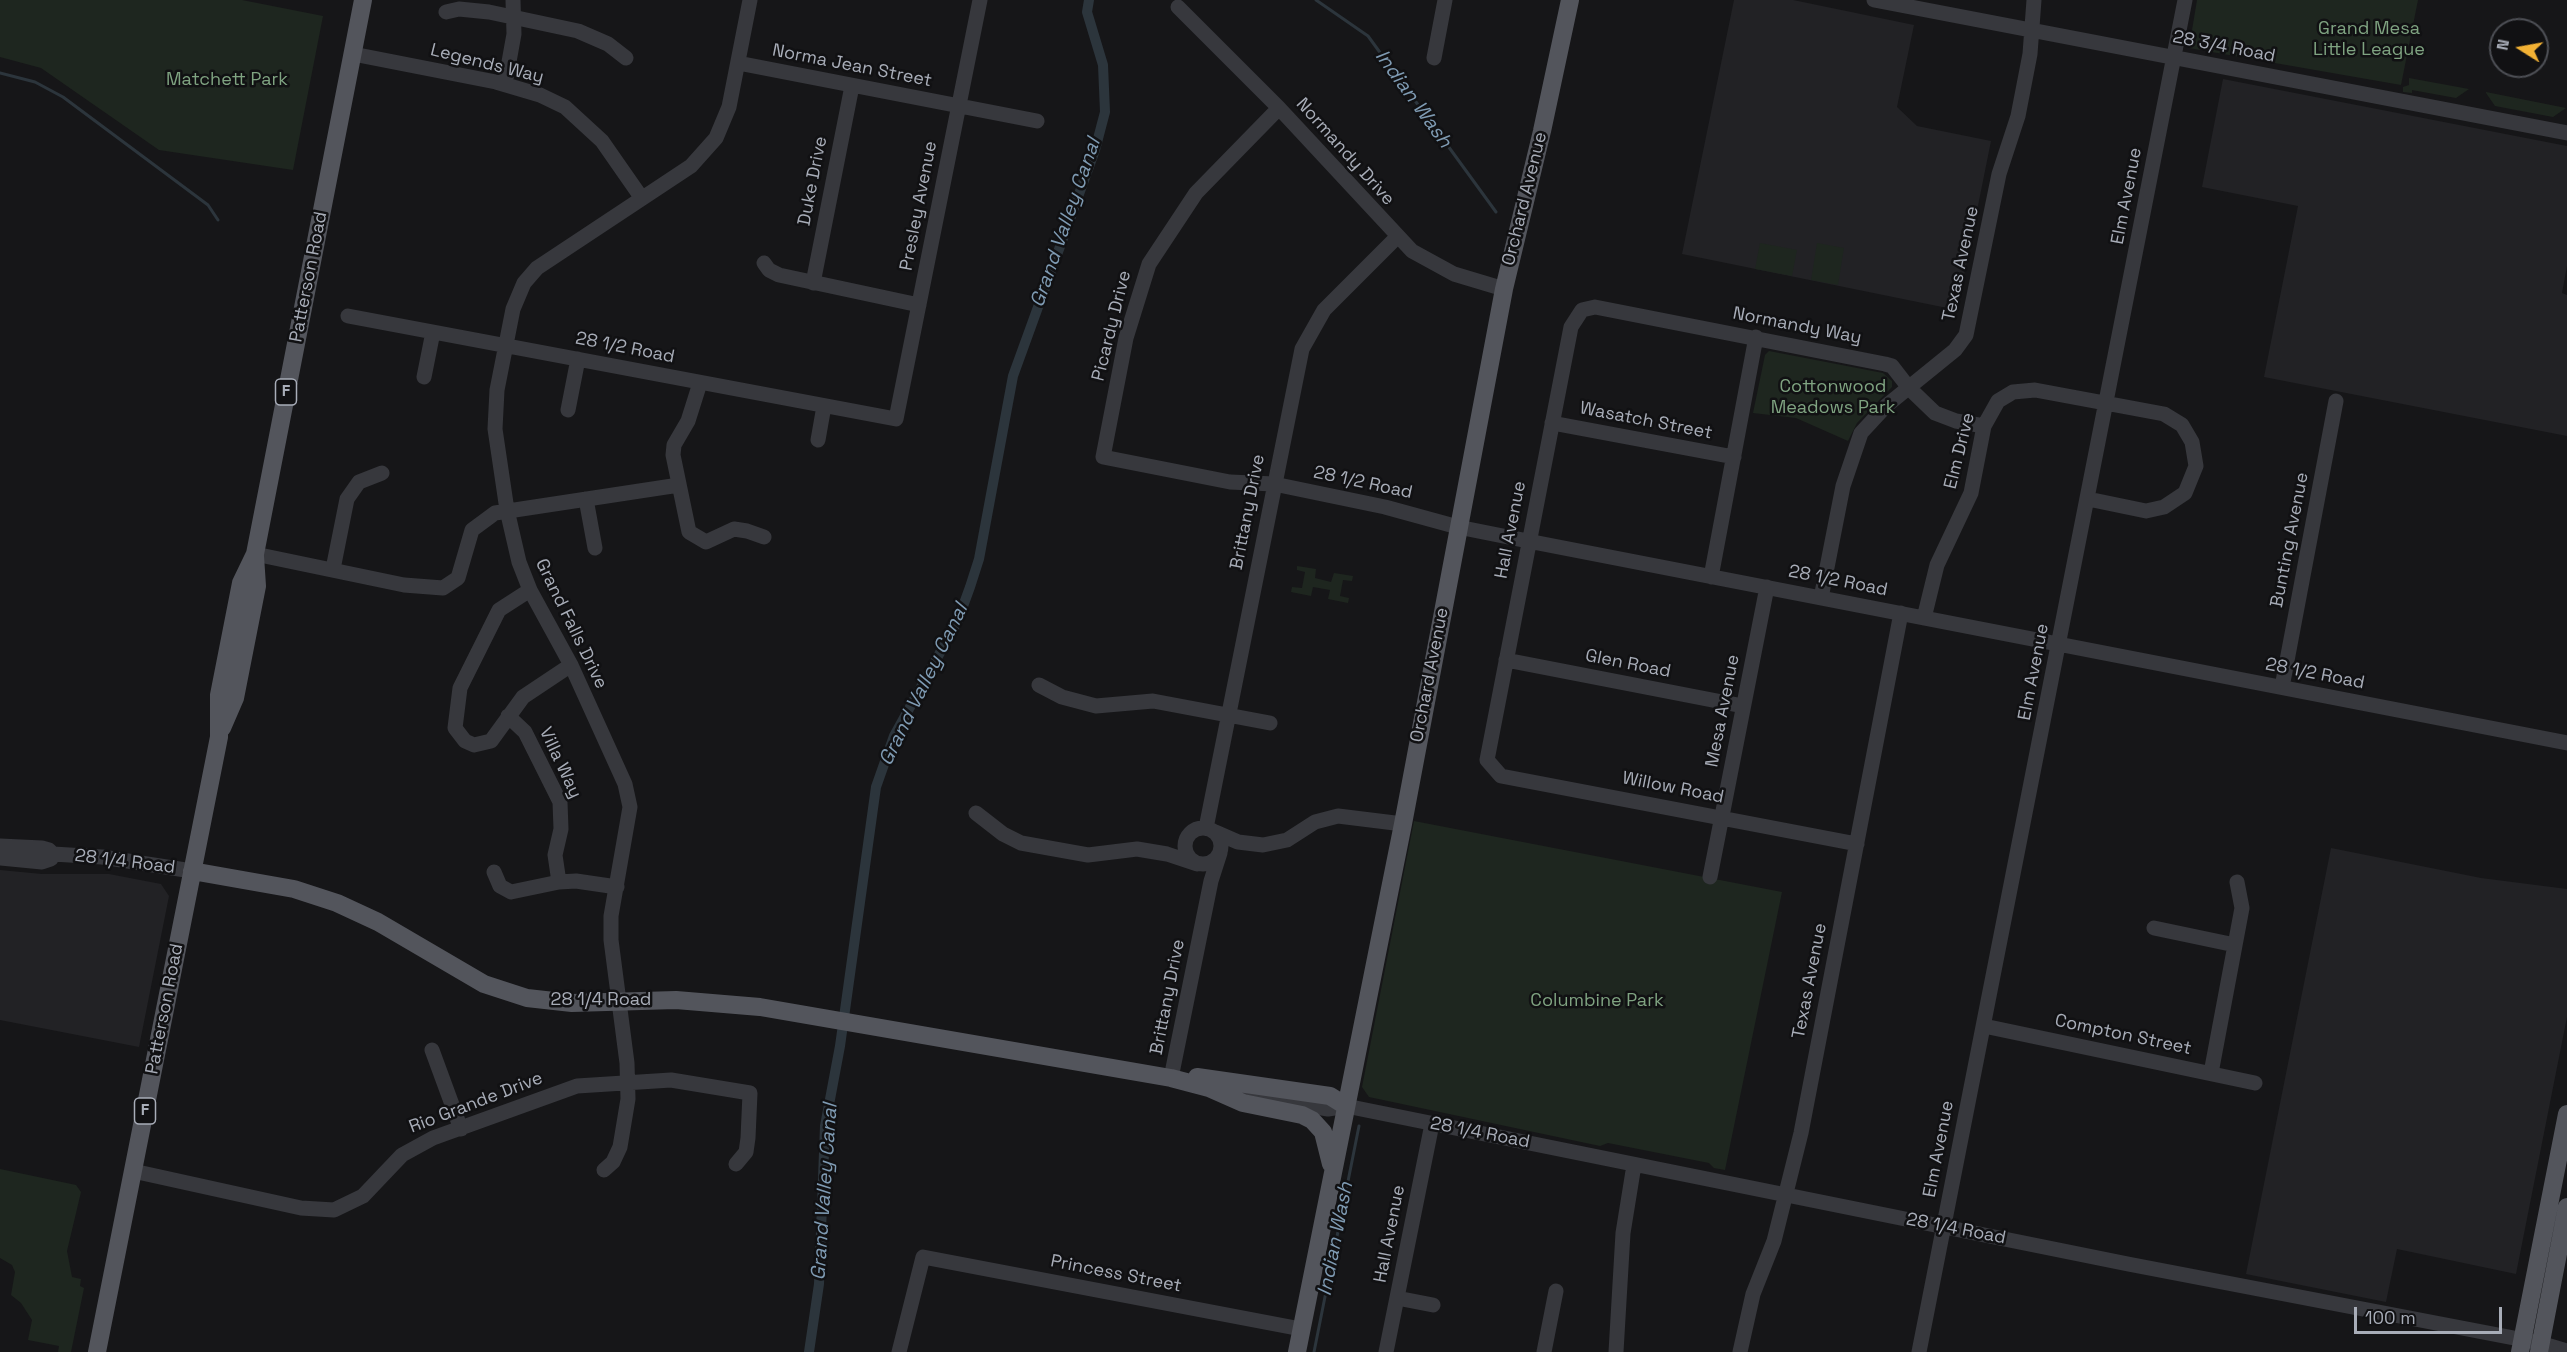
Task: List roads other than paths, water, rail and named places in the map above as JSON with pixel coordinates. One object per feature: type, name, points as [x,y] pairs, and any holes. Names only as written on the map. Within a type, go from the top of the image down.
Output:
[{"type":"main road","name":"Patterson Road","points":[[98,1352],[219,737],[219,695],[241,583],[255,554],[363,0]]},
{"type":"main road","name":"Orchard Avenue","points":[[1297,1352],[1402,824],[1504,289],[1540,140],[1570,0]]},
{"type":"main road","name":"28 1/4 Road","points":[[192,871],[294,889],[337,903],[378,922],[476,980],[513,994],[572,1003],[676,1000],[730,1004],[1171,1078],[1209,1088]]},
{"type":"main road","name":"28 1/4 Road","points":[[1171,1078],[1205,1077],[1318,1095],[1335,1099],[1346,1106]]},
{"type":"main road","points":[[1209,1088],[1243,1103],[1302,1114],[1312,1120],[1323,1132],[1327,1141],[1330,1182]]},
{"type":"main road","points":[[2554,1275],[2550,1240],[2560,1194],[2567,1114]]},
{"type":"main road","points":[[2530,1347],[2567,1151]]},
{"type":"main road","points":[[2530,1347],[2554,1275],[2567,1207]]},
{"type":"street","points":[[504,84],[514,34],[513,0]]},
{"type":"street","name":"Grand Falls Drive","points":[[604,1170],[613,1162],[620,1147],[628,1099],[628,1082],[611,940],[617,887],[629,821],[629,798],[625,784],[571,665],[530,590],[519,562],[507,510],[495,410],[505,346],[519,293],[537,268],[691,166],[716,138],[729,106],[750,0]]},
{"type":"street","name":"Presley Avenue","points":[[896,420],[980,0]]},
{"type":"street","points":[[1434,58],[1446,0]]},
{"type":"street","name":"28 3/4 Road","points":[[1879,0],[2567,133]]},
{"type":"street","name":"Texas Avenue","points":[[1821,598],[1843,486],[1860,433],[1886,406],[1955,350],[1966,335],[1999,174],[2018,117],[2030,54],[2034,0]]},
{"type":"street","name":"Elm Avenue","points":[[1919,1352],[2185,0]]},
{"type":"street","name":"Normandy Drive","points":[[1178,7],[1279,108],[1396,238],[1439,268],[1504,289]]},
{"type":"street","points":[[446,12],[459,9],[513,17],[578,31],[608,44],[626,58]]},
{"type":"street","name":"Legends Way","points":[[352,54],[504,84],[540,95],[574,113],[602,141],[641,197]]},
{"type":"street","name":"Norma Jean Street","points":[[738,63],[958,108],[1037,121]]},
{"type":"street","name":"Duke Drive","points":[[813,284],[852,86]]},
{"type":"street","name":"Picardy Drive","points":[[1103,457],[1126,338],[1149,264],[1196,193],[1279,108]]},
{"type":"street","name":"Brittany Drive","points":[[1211,830],[1228,714],[1297,367],[1307,335],[1324,310],[1396,238]]},
{"type":"street","points":[[764,263],[778,276],[920,305]]},
{"type":"street","name":"Normandy Way","points":[[1582,310],[1588,307],[1603,308],[1892,366],[1909,388],[1935,413],[1984,426]]},
{"type":"street","name":"Hall Avenue","points":[[1487,760],[1571,327],[1582,310]]},
{"type":"street","name":"28 1/2 Road","points":[[348,316],[896,420]]},
{"type":"street","points":[[424,377],[433,332]]},
{"type":"street","points":[[1711,577],[1756,338]]},
{"type":"street","points":[[568,410],[578,359]]},
{"type":"street","points":[[700,382],[688,421],[674,445],[685,521],[689,532],[696,539],[706,542],[734,530],[747,531],[764,537]]},
{"type":"street","name":"Elm Drive","points":[[1924,618],[1937,565],[1971,493],[1984,426],[1998,401],[2023,390],[2107,402]]},
{"type":"street","name":"Bunting Avenue","points":[[2282,687],[2336,401]]},
{"type":"street","points":[[2088,499],[2146,511],[2164,507],[2184,493],[2196,466],[2192,442],[2182,425],[2164,414],[2107,402]]},
{"type":"street","points":[[818,440],[824,406]]},
{"type":"street","name":"Wasatch Street","points":[[1552,423],[1734,457]]},
{"type":"street","name":"28 1/2 Road","points":[[1103,457],[1230,482],[1274,484],[1385,507],[1458,527],[2567,743]]},
{"type":"street","points":[[333,569],[347,498],[359,482],[368,476],[382,473]]},
{"type":"street","points":[[255,554],[404,585],[443,588],[458,578],[472,530],[487,517],[507,510],[679,486]]},
{"type":"street","points":[[586,499],[595,548]]},
{"type":"street","name":"Mesa Avenue","points":[[1710,877],[1767,587]]},
{"type":"street","points":[[530,590],[499,610],[460,688],[455,728],[465,741],[474,745],[483,744],[497,736],[508,716],[523,697],[571,665]]},
{"type":"street","name":"Texas Avenue","points":[[1740,1352],[1753,1294],[1774,1241],[1786,1195],[1901,614]]},
{"type":"street","name":"Glen Road","points":[[1506,660],[1743,706]]},
{"type":"street","points":[[1039,685],[1062,698],[1096,706],[1153,701],[1270,723]]},
{"type":"street","name":"Villa Way","points":[[508,716],[525,732],[560,802],[561,829],[555,855],[559,882]]},
{"type":"street","name":"Willow Road","points":[[1487,760],[1501,776],[1857,844]]},
{"type":"street","points":[[976,813],[1003,834],[1021,843],[1088,855],[1137,849],[1167,854],[1197,864],[1208,864],[1220,853],[1221,844],[1211,830]]},
{"type":"street","points":[[1197,864],[1185,851],[1186,839],[1194,830],[1211,830],[1238,842],[1263,845],[1287,840],[1315,822],[1338,816],[1402,824]]},
{"type":"street","name":"28 1/4 Road","points":[[0,846],[42,848],[53,854],[113,858],[192,871]]},
{"type":"street","name":"Brittany Drive","points":[[1171,1078],[1211,881],[1220,853]]},
{"type":"street","name":"28 1/4 Road","points":[[0,858],[42,862],[51,859],[53,854]]},
{"type":"street","points":[[494,872],[500,885],[511,892],[559,882],[576,881],[617,887]]},
{"type":"street","points":[[2211,1073],[2242,908],[2237,882]]},
{"type":"street","points":[[2154,928],[2235,945]]},
{"type":"street","name":"Compton Street","points":[[1984,1026],[2255,1083]]},
{"type":"street","points":[[432,1050],[461,1129]]},
{"type":"street","name":"Rio Grande Drive","points":[[133,1171],[301,1208],[334,1210],[363,1196],[393,1163],[415,1147],[461,1129],[577,1086],[671,1080],[750,1093],[746,1152],[736,1164]]},
{"type":"street","name":"28 1/4 Road","points":[[1209,1088],[1328,1109],[1346,1106],[2530,1347],[2567,1351]]},
{"type":"street","name":"Hall Avenue","points":[[1386,1352],[1432,1124]]},
{"type":"street","points":[[1616,1352],[1623,1233],[1634,1165]]},
{"type":"street","name":"Princess Street","points":[[899,1352],[924,1257],[1301,1329]]},
{"type":"street","points":[[1544,1352],[1556,1291]]},
{"type":"street","points":[[1397,1298],[1433,1305]]},
{"type":"waterway","name":"Grand Valley Canal","points":[[809,1352],[819,1284],[825,1126],[840,1046],[876,787],[894,736],[958,620],[970,587],[979,559],[1013,376],[1095,150],[1105,112],[1103,65],[1087,12],[1089,0]]},
{"type":"waterway","name":"Indian Wash","points":[[1316,0],[1368,36],[1496,212]]},
{"type":"waterway","points":[[0,73],[35,82],[63,97],[208,205],[218,220]]},
{"type":"waterway","name":"Indian Wash","points":[[1314,1352],[1359,1126]]},
{"type":"park label","name":"Grand Mesa Little League","points":[[2369,39]]},
{"type":"park label","name":"Matchett Park","points":[[227,80]]},
{"type":"park label","name":"Cottonwood Meadows Park","points":[[1833,397]]},
{"type":"park label","name":"Columbine Park","points":[[1597,1001]]}]
